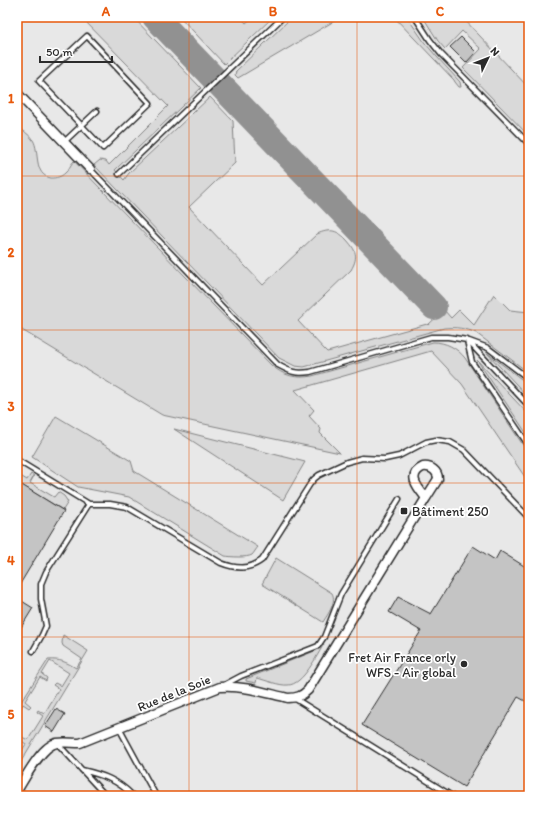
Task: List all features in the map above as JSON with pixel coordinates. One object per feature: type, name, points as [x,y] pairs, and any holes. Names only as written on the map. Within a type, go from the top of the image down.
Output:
[{"type":"street","points":[[17,93],[90,169]]},
{"type":"street","points":[[293,698],[301,696],[308,690],[426,498]]},
{"type":"street","name":"Rue de la Soie","points":[[56,743],[80,743],[220,687],[238,687],[293,698]]},
{"type":"street","points":[[17,791],[41,754],[48,747],[56,743]]},
{"type":"lane","points":[[118,174],[282,17]]},
{"type":"lane","points":[[415,17],[441,54],[529,144]]},
{"type":"lane","points":[[86,36],[150,103],[102,148],[81,125],[39,81],[86,36]]},
{"type":"lane","points":[[64,142],[97,111]]},
{"type":"lane","points":[[90,169],[267,354],[278,365],[288,370],[298,373],[310,372],[431,337],[448,337],[466,340],[488,348],[529,379]]},
{"type":"lane","points":[[466,340],[529,406]]},
{"type":"lane","points":[[466,340],[472,362],[529,446]]},
{"type":"lane","points":[[17,460],[89,504],[110,504],[127,507],[221,563],[231,567],[244,568],[256,565],[262,560],[310,484],[319,475],[347,462],[362,458],[385,459],[399,456],[422,444],[436,440],[450,442],[464,450],[529,518]]},
{"type":"lane","points":[[220,687],[241,676],[318,646],[324,637],[341,594],[399,499]]},
{"type":"lane","points":[[33,651],[46,626],[41,599],[41,584],[46,572],[89,504]]},
{"type":"lane","points":[[293,698],[452,796]]},
{"type":"lane","points":[[118,728],[156,796]]},
{"type":"lane","points":[[56,743],[106,796]]},
{"type":"lane","points":[[81,770],[97,773],[114,780],[133,796]]},
{"type":"shaded area","points":[[17,17],[529,17],[529,796],[17,796]]},
{"type":"shaded area","points":[[81,17],[133,17],[201,88],[115,170],[124,180],[129,173],[210,97],[233,121],[235,163],[189,207],[263,285],[317,234],[325,231],[339,233],[352,247],[356,257],[351,270],[298,321],[327,352],[427,324],[428,325],[444,310],[451,318],[459,310],[474,325],[494,294],[510,310],[529,312],[529,373],[476,333],[456,328],[444,328],[304,367],[295,366],[279,358],[94,165],[100,160],[106,161],[109,165],[168,106]]},
{"type":"shaded area","points":[[180,17],[240,17],[246,23],[253,17],[273,17],[224,64]]},
{"type":"shaded area","points":[[292,17],[341,17],[238,78],[235,75],[236,71]]},
{"type":"shaded area","points":[[394,17],[407,17],[425,43],[460,82],[461,87],[459,87]]},
{"type":"shaded area","points":[[423,17],[462,17],[529,88],[529,136],[463,68],[481,49],[462,31],[445,49],[438,41]]},
{"type":"shaded area","points":[[17,126],[33,140],[39,168],[45,176],[53,178],[62,175],[68,170],[74,161],[271,365],[281,372],[295,377],[312,376],[433,342],[447,344],[458,351],[465,358],[529,454],[529,483],[462,384],[431,351],[295,390],[314,410],[309,416],[321,429],[320,433],[340,453],[162,415],[17,327]]},
{"type":"shaded area","points":[[486,352],[529,385],[529,398]]},
{"type":"shaded area","points":[[477,360],[529,415],[529,437]]},
{"type":"shaded area","points":[[56,416],[131,461],[134,471],[258,547],[252,555],[247,557],[225,556],[129,497],[78,487],[32,457]]},
{"type":"shaded area","points":[[174,429],[305,462],[283,500]]},
{"type":"shaded area","points":[[17,474],[27,480],[31,474],[34,476],[30,483],[54,497],[58,492],[64,496],[68,502],[63,510],[20,484],[21,482],[17,480]]},
{"type":"shaded area","points":[[276,558],[332,593],[333,604],[323,622],[262,584]]},
{"type":"shaded area","points":[[63,635],[88,651],[17,768],[17,758],[26,744],[20,740],[22,737],[28,740],[43,716],[37,712],[38,710],[44,714],[59,689],[53,685],[55,683],[61,686],[69,673],[50,661],[42,674],[47,678],[46,681],[40,677],[25,701],[31,706],[29,708],[23,704],[17,714],[17,708],[48,660],[63,661],[76,668],[82,659],[63,646]]},
{"type":"shaded area","points":[[324,644],[309,669],[294,684],[281,685],[257,678],[256,683],[246,681],[246,679],[317,650]]},
{"type":"building","points":[[461,37],[476,52],[466,63],[450,47]]},
{"type":"building","points":[[17,482],[64,511],[17,589]]},
{"type":"building","name":"Fret Air France orly WFS - Air global","points":[[473,546],[495,560],[500,551],[529,569],[529,703],[518,697],[464,787],[362,725],[421,631],[389,612],[398,597],[431,614]]},
{"type":"building","points":[[17,598],[33,608],[17,634]]},
{"type":"building","points":[[56,709],[65,714],[54,732],[45,726]]},
{"type":"taxiway","points":[[155,17],[434,307]]},
{"type":"place","name":"Bâtiment 250","points":[[404,511]]},
{"type":"place","name":"Fret Air France orly WFS - Air global","points":[[464,664]]}]
